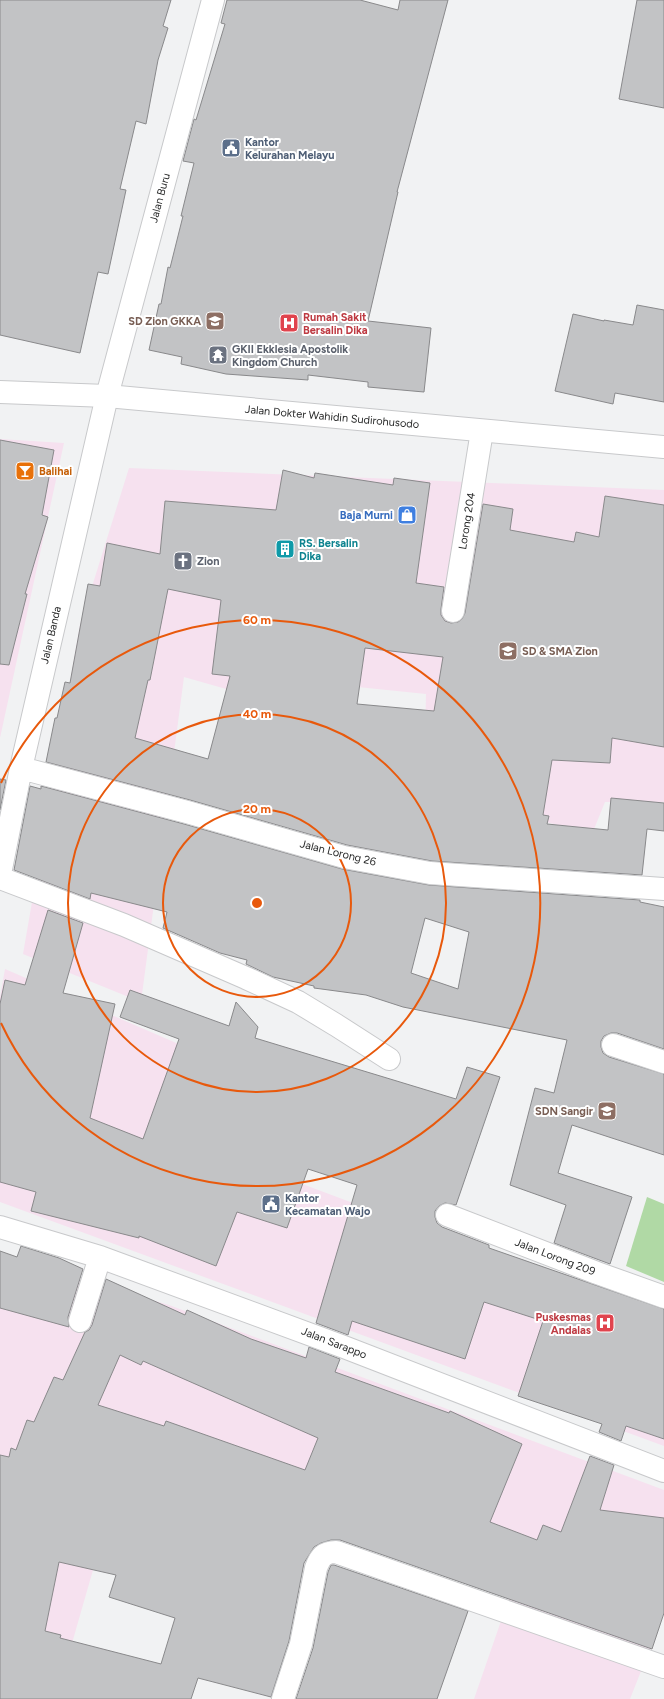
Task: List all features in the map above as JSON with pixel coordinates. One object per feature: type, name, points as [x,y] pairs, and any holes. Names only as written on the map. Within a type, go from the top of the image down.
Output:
[{"type":"street","name":"Jalan Buru","points":[[107,396],[213,0]]},
{"type":"street","name":"Jalan Dokter Wahidin Sudirohusodo","points":[[0,392],[107,396],[664,447]]},
{"type":"street","name":"Jalan Banda","points":[[0,874],[3,848],[20,768],[107,396]]},
{"type":"street","name":"Lorong 204","points":[[453,611],[482,431]]},
{"type":"street","name":"Jalan Lorong 26","points":[[20,768],[187,812],[352,858],[430,873],[664,889]]},
{"type":"street","points":[[0,878],[124,925],[298,1002],[388,1059]]},
{"type":"street","points":[[613,1045],[664,1062]]},
{"type":"street","name":"Jalan Lorong 209","points":[[447,1215],[597,1273],[664,1297]]},
{"type":"street","name":"Jalan Sarappo","points":[[0,1227],[100,1257],[344,1346],[664,1471]]},
{"type":"street","points":[[80,1321],[100,1257]]},
{"type":"street","points":[[283,1699],[301,1644],[316,1568],[321,1558],[330,1552],[336,1552],[664,1667]]},
{"type":"shaded area","points":[[0,439],[64,443],[0,738]]},
{"type":"shaded area","points":[[129,468],[664,490],[664,802],[605,802],[592,834],[424,790],[426,694],[309,682],[303,711],[184,677],[141,1002],[23,954],[80,625]]},
{"type":"shaded area","points":[[5,969],[299,1096],[273,1173],[433,1233],[664,1324],[664,1446],[0,1202],[0,997]]},
{"type":"shaded area","points":[[0,1257],[169,1305],[664,1490],[664,1613],[630,1699],[474,1699],[528,1543],[132,1434],[56,1699],[0,1699]]},
{"type":"green space","points":[[647,1197],[664,1204],[664,1282],[626,1266]]},
{"type":"building","points":[[0,0],[171,0],[163,26],[168,28],[158,60],[146,124],[136,121],[120,189],[126,190],[108,274],[98,272],[80,353],[0,335]]},
{"type":"building","points":[[227,0],[360,0],[398,10],[400,0],[448,0],[397,192],[368,321],[431,328],[424,392],[368,387],[368,382],[308,375],[308,380],[226,374],[181,364],[182,357],[149,350],[159,304],[161,304],[168,267],[170,268],[183,216],[181,216],[194,163],[183,161],[194,119],[196,120],[225,24],[221,23]]},
{"type":"building","points":[[637,0],[664,0],[664,108],[619,99]]},
{"type":"building","points":[[637,305],[664,310],[664,402],[615,393],[613,404],[555,391],[573,314],[604,321],[633,325]]},
{"type":"building","points":[[0,440],[54,450],[42,515],[48,517],[25,594],[27,594],[9,665],[0,664]]},
{"type":"building","points":[[283,470],[314,478],[315,473],[393,485],[394,478],[430,483],[416,583],[444,587],[441,615],[445,621],[451,623],[458,622],[462,619],[465,613],[483,504],[513,509],[510,530],[574,542],[576,532],[599,537],[605,496],[664,505],[664,747],[612,738],[610,763],[552,760],[543,815],[549,816],[547,824],[608,830],[611,798],[664,803],[664,831],[647,829],[642,875],[432,861],[347,845],[190,800],[46,762],[55,718],[57,718],[65,682],[70,683],[88,584],[100,586],[107,543],[160,554],[165,501],[276,510]],"holes":[[[168,589],[221,600],[212,674],[230,676],[208,759],[135,738],[148,680],[150,680]],[[365,648],[443,657],[434,711],[357,704]]]},
{"type":"building","points":[[0,779],[6,780],[0,810]]},
{"type":"building","points":[[30,786],[41,789],[41,786],[184,824],[342,869],[429,885],[640,900],[640,902],[664,907],[664,1049],[617,1033],[611,1033],[604,1036],[601,1041],[601,1047],[603,1053],[609,1057],[664,1074],[664,1155],[572,1125],[558,1173],[632,1197],[610,1264],[554,1243],[566,1205],[510,1185],[535,1088],[554,1093],[567,1040],[403,1007],[366,995],[314,988],[314,986],[273,977],[246,964],[247,960],[220,953],[163,928],[167,912],[91,893],[90,899],[14,870]],"holes":[[[425,918],[469,932],[458,989],[411,973]]]},
{"type":"building","points":[[48,910],[83,923],[63,993],[115,1004],[90,1118],[143,1139],[179,1039],[120,1017],[130,990],[229,1026],[236,1002],[258,1027],[255,1038],[456,1099],[467,1067],[500,1077],[456,1205],[445,1203],[439,1206],[435,1211],[437,1223],[442,1227],[489,1245],[489,1248],[664,1309],[664,1439],[626,1426],[621,1441],[599,1432],[602,1424],[518,1396],[543,1321],[484,1302],[465,1359],[352,1321],[348,1335],[316,1323],[357,1185],[308,1169],[287,1228],[237,1212],[216,1266],[139,1236],[139,1238],[31,1211],[36,1192],[0,1182],[0,1004],[5,980],[25,985]]},
{"type":"building","points":[[21,1246],[59,1258],[83,1269],[68,1317],[69,1327],[0,1308],[0,1251],[17,1257]]},
{"type":"building","points":[[106,1279],[185,1315],[187,1310],[251,1339],[306,1358],[309,1347],[340,1359],[335,1372],[449,1413],[450,1411],[522,1444],[490,1522],[537,1540],[543,1525],[561,1532],[590,1456],[614,1465],[600,1510],[664,1518],[664,1613],[652,1649],[340,1540],[331,1540],[314,1547],[304,1563],[289,1641],[271,1697],[198,1678],[191,1699],[0,1699],[0,1455],[9,1457],[11,1448],[16,1450],[27,1420],[34,1422],[54,1377],[63,1380],[85,1332],[89,1330],[92,1325]],"holes":[[[120,1355],[141,1365],[143,1361],[318,1438],[305,1470],[166,1421],[164,1426],[98,1405]],[[59,1562],[116,1575],[109,1597],[175,1618],[161,1664],[60,1638],[61,1635],[45,1631]]]},
{"type":"building","points":[[331,1565],[468,1611],[437,1699],[296,1699],[313,1648],[328,1572]]},
{"type":"place","name":"Kantor Kelurahan Melayu","points":[[231,148]]},
{"type":"place","name":"SD Zion GKKA","points":[[215,321]]},
{"type":"place","name":"Rumah Sakit Bersalin Dika","points":[[289,323]]},
{"type":"place","name":"GKII Ekklesia Apostolik Kingdom Church","points":[[218,355]]},
{"type":"place","name":"Balihai","points":[[25,471]]},
{"type":"place","name":"Baja Murni","points":[[407,515]]},
{"type":"place","name":"RS. Bersalin Dika","points":[[285,549]]},
{"type":"place","name":"Zion","points":[[183,561]]},
{"type":"place","name":"SD & SMA Zion","points":[[508,651]]},
{"type":"place","name":"SDN Sangir","points":[[607,1111]]},
{"type":"place","name":"Kantor Kecamatan Wajo","points":[[271,1204]]},
{"type":"place","name":"Puskesmas Andalas","points":[[605,1323]]}]
